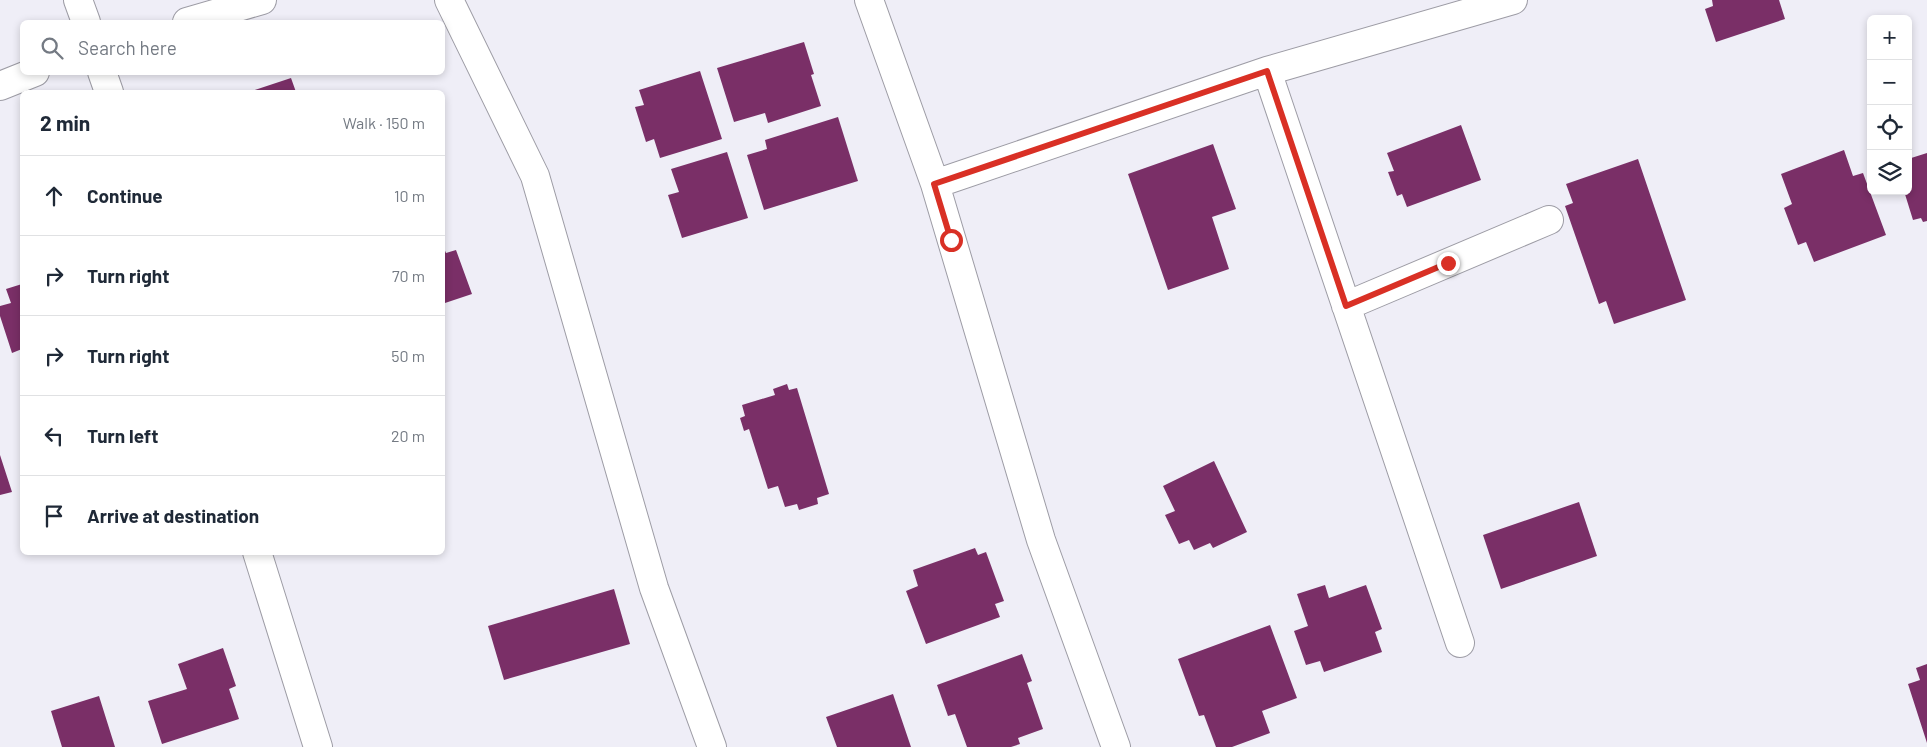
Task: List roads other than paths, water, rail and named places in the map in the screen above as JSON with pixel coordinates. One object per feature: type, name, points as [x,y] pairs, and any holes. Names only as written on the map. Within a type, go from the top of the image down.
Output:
[{"type":"street","points":[[78,0],[85,20]]},
{"type":"street","points":[[194,20],[262,0]]},
{"type":"street","points":[[449,0],[535,176],[654,588],[712,747]]},
{"type":"street","points":[[869,0],[934,184],[1041,540],[1116,747]]},
{"type":"street","points":[[934,184],[1267,71],[1513,0]]},
{"type":"street","points":[[1267,71],[1460,643]]},
{"type":"street","points":[[0,86],[28,75]]},
{"type":"street","points":[[103,75],[108,90]]},
{"type":"street","points":[[1346,306],[1550,220]]},
{"type":"street","points":[[258,555],[318,747]]}]
